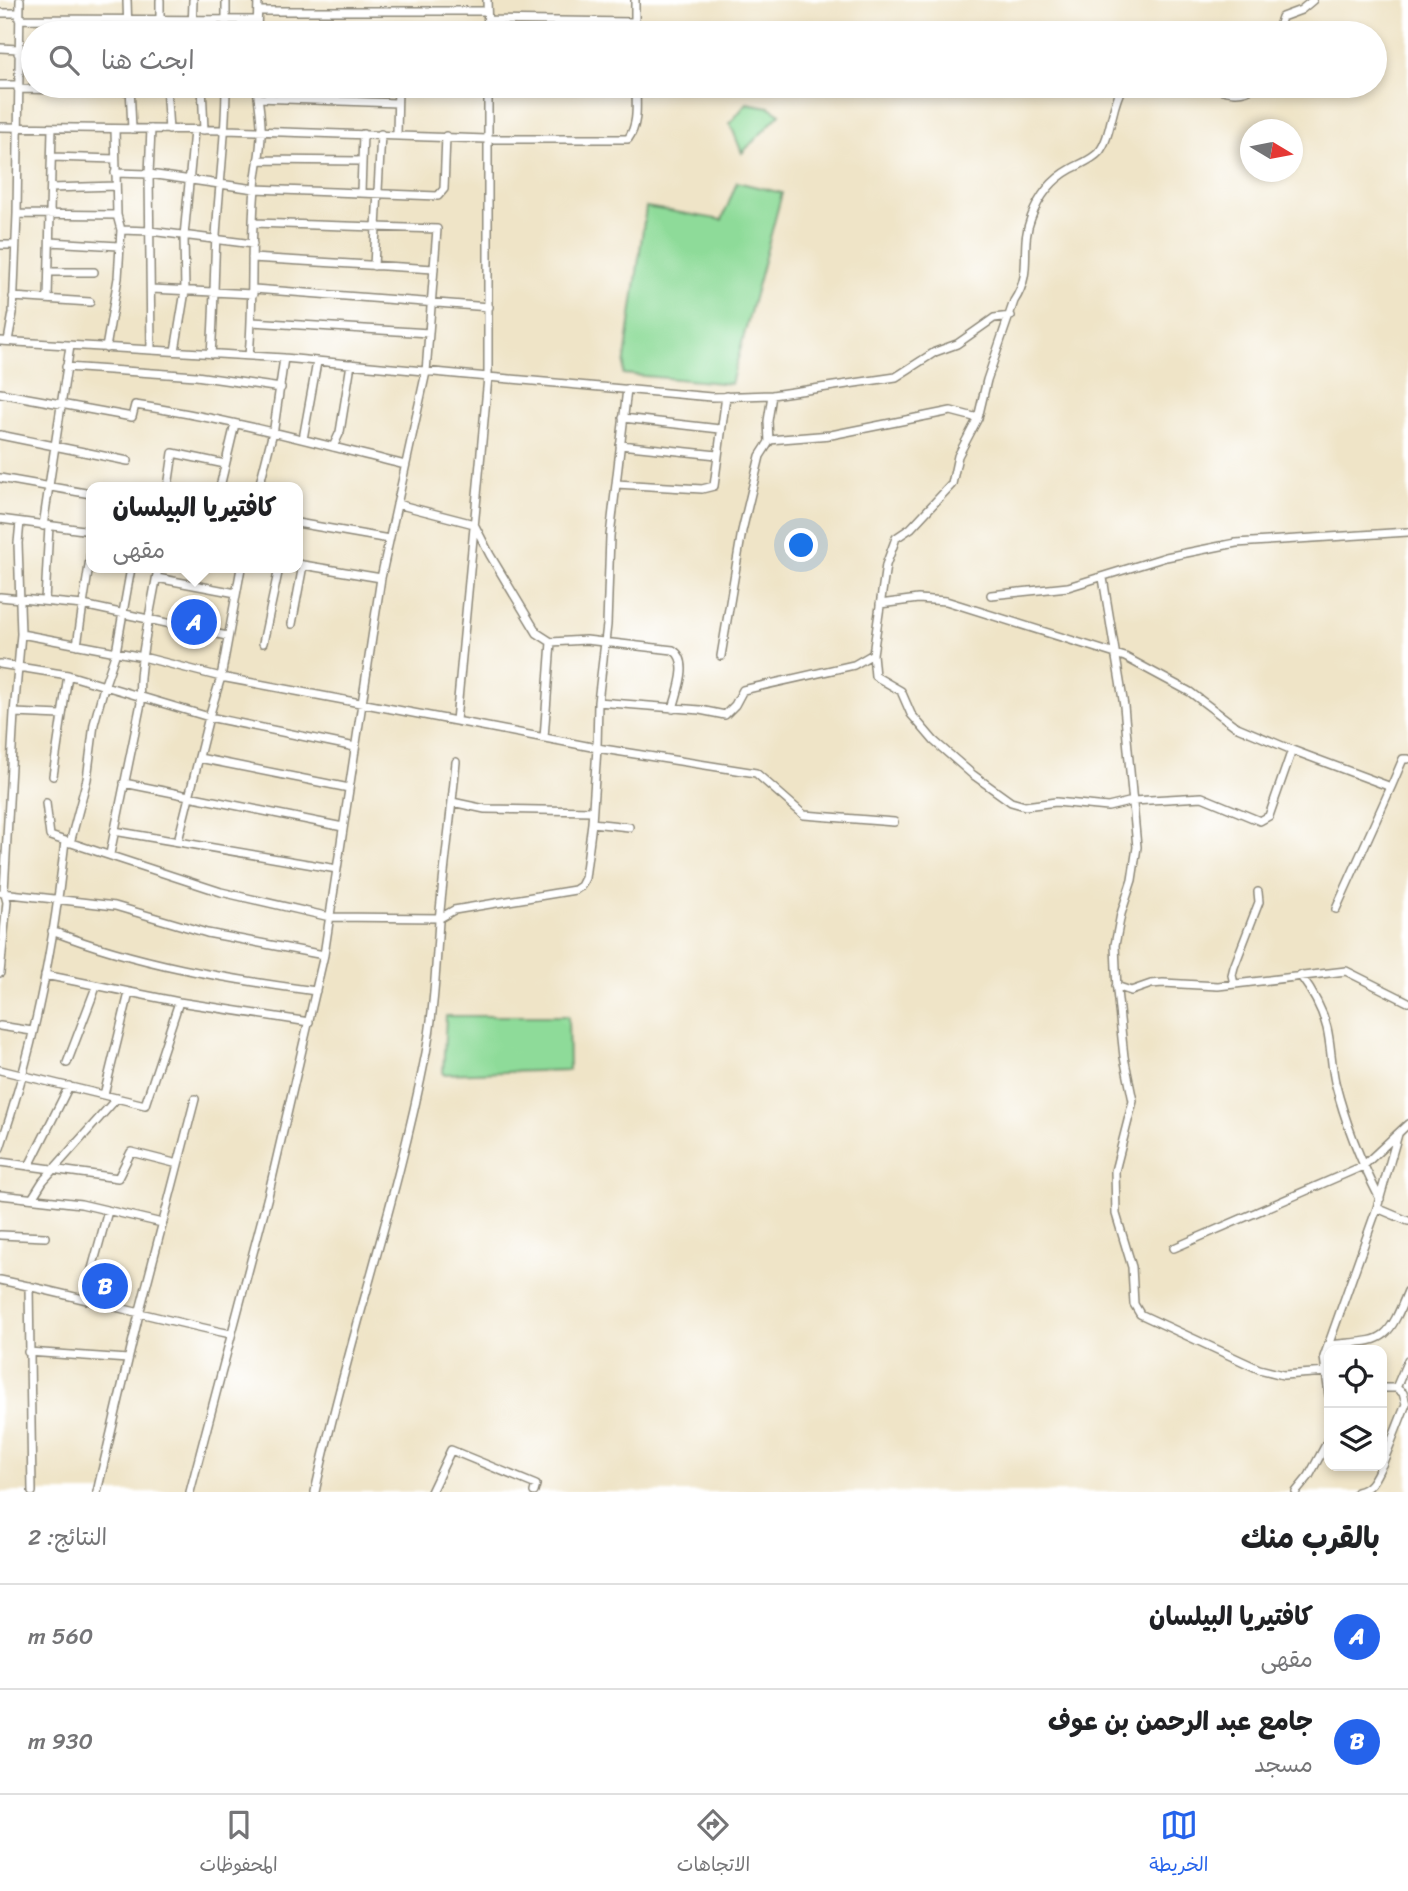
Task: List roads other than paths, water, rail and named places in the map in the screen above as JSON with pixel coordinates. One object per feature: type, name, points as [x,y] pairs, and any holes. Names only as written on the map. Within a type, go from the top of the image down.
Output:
[{"type":"street","points":[[20,0],[17,214],[13,297],[4,341],[284,358],[726,396],[772,395],[896,377],[934,352],[957,344],[994,318],[1011,316]]},
{"type":"street","points":[[127,0],[127,19]]},
{"type":"street","points":[[160,0],[160,19]]},
{"type":"street","points":[[193,0],[193,19]]},
{"type":"street","points":[[226,0],[226,19]]},
{"type":"street","points":[[257,21],[258,0]]},
{"type":"street","points":[[394,9],[395,0]]},
{"type":"street","points":[[488,0],[489,20],[562,21]]},
{"type":"street","points":[[634,21],[635,0]]},
{"type":"street","points":[[1281,21],[1282,17],[1301,10],[1313,0]]},
{"type":"street","points":[[0,13],[19,16],[127,19],[226,19],[394,9],[487,11]]},
{"type":"street","points":[[0,48],[21,51]]},
{"type":"street","points":[[0,85],[21,87]]},
{"type":"street","points":[[130,98],[132,129]]},
{"type":"street","points":[[167,98],[169,130]]},
{"type":"street","points":[[203,98],[204,130]]},
{"type":"street","points":[[211,354],[226,98]]},
{"type":"street","points":[[249,356],[255,189],[261,132],[258,98],[397,103]]},
{"type":"street","points":[[397,98],[397,135]]},
{"type":"street","points":[[456,721],[488,377],[488,98]]},
{"type":"street","points":[[0,127],[226,130],[487,139],[628,139],[633,132],[636,117],[636,98]]},
{"type":"street","points":[[1118,98],[1100,151],[1054,180],[1035,208],[1026,240],[1026,277],[1022,290],[1014,301],[987,380],[978,418],[958,456],[952,484],[911,528],[896,538],[886,565],[880,604],[873,654],[876,676],[901,691],[911,714],[934,741],[972,774],[1011,802],[1025,806],[1056,802],[1108,807],[1133,801],[1202,796],[1261,821],[1269,816],[1292,750]]},
{"type":"street","points":[[48,299],[52,128]]},
{"type":"street","points":[[106,348],[118,278],[121,230],[117,215],[115,129]]},
{"type":"street","points":[[151,129],[151,349]]},
{"type":"street","points":[[175,351],[185,291],[184,236],[194,131]]},
{"type":"street","points":[[361,192],[363,134]]},
{"type":"street","points":[[374,266],[381,134]]},
{"type":"street","points":[[115,173],[149,174],[255,189],[441,195],[444,188],[446,136]]},
{"type":"street","points":[[52,157],[114,159]]},
{"type":"street","points":[[258,160],[362,161]]},
{"type":"street","points":[[51,188],[116,186]]},
{"type":"street","points":[[17,214],[117,215]]},
{"type":"street","points":[[190,1492],[268,1196],[324,955],[381,578],[426,372],[437,229],[254,223]]},
{"type":"street","points":[[121,230],[253,244]]},
{"type":"street","points":[[50,242],[119,246]]},
{"type":"street","points":[[0,245],[14,245]]},
{"type":"street","points":[[252,258],[434,269]]},
{"type":"street","points":[[49,272],[93,272]]},
{"type":"street","points":[[152,289],[431,301],[489,307]]},
{"type":"street","points":[[13,297],[90,302]]},
{"type":"street","points":[[252,323],[429,333]]},
{"type":"street","points":[[45,601],[49,487],[70,346]]},
{"type":"street","points":[[260,482],[281,388],[284,358]]},
{"type":"street","points":[[303,439],[317,362]]},
{"type":"street","points":[[333,447],[340,432],[351,364]]},
{"type":"street","points":[[66,367],[196,376],[281,388]]},
{"type":"street","points":[[46,803],[50,836],[221,892],[330,917],[440,918],[454,910],[575,890],[581,886],[585,878],[592,823],[610,536],[627,389]]},
{"type":"street","points":[[0,393],[132,416],[135,405],[303,439],[405,465]]},
{"type":"street","points":[[721,656],[742,531],[761,456],[769,440],[768,421],[772,395]]},
{"type":"street","points":[[616,484],[702,489],[714,486],[726,396]]},
{"type":"street","points":[[769,440],[831,435],[951,411],[978,418]]},
{"type":"street","points":[[623,418],[720,429]]},
{"type":"street","points":[[221,482],[235,424]]},
{"type":"street","points":[[0,435],[128,461]]},
{"type":"street","points":[[620,445],[717,455]]},
{"type":"street","points":[[169,482],[173,453],[225,464]]},
{"type":"street","points":[[0,478],[86,493]]},
{"type":"street","points":[[397,504],[474,524],[537,633],[551,642],[586,640],[673,650],[679,653],[683,663],[673,709]]},
{"type":"street","points":[[0,519],[86,530]]},
{"type":"street","points":[[0,973],[7,902],[2,893],[21,634],[20,523]]},
{"type":"street","points":[[303,524],[389,539]]},
{"type":"street","points":[[991,596],[1068,587],[1166,556],[1236,543],[1408,532]]},
{"type":"street","points":[[303,565],[381,578]]},
{"type":"street","points":[[77,645],[88,573]]},
{"type":"street","points":[[0,1148],[23,1074],[45,975],[67,842],[87,779],[94,724],[116,652],[130,573]]},
{"type":"street","points":[[110,854],[141,703],[139,696],[143,657],[158,573]]},
{"type":"street","points":[[178,841],[221,677],[241,573]]},
{"type":"street","points":[[263,643],[277,573]]},
{"type":"street","points":[[292,624],[299,573]]},
{"type":"street","points":[[157,578],[236,593]]},
{"type":"street","points":[[1103,578],[1124,706],[1136,847],[1132,880],[1115,945],[1116,986],[1132,1101],[1115,1171],[1116,1214],[1132,1267],[1134,1304],[1140,1314],[1259,1369],[1283,1375],[1324,1371]]},
{"type":"street","points":[[0,597],[83,605],[227,636]]},
{"type":"street","points":[[880,604],[918,599],[946,601],[1116,653],[1191,692],[1235,726],[1391,788]]},
{"type":"street","points":[[21,634],[362,704],[597,748],[756,773],[804,815],[894,822]]},
{"type":"street","points":[[544,738],[551,642]]},
{"type":"street","points":[[598,702],[725,715],[744,690],[854,665],[873,654]]},
{"type":"street","points":[[0,664],[68,675],[209,717],[355,747]]},
{"type":"street","points":[[53,776],[68,675]]},
{"type":"street","points":[[14,713],[62,715]]},
{"type":"street","points":[[199,758],[349,788]]},
{"type":"street","points":[[1336,909],[1403,759],[1408,759]]},
{"type":"street","points":[[315,1492],[345,1368],[385,1227],[417,1099],[432,1017],[456,762]]},
{"type":"street","points":[[124,783],[344,827]]},
{"type":"street","points":[[452,803],[485,809],[592,811]]},
{"type":"street","points":[[592,823],[629,827]]},
{"type":"street","points":[[114,831],[337,869]]},
{"type":"street","points":[[1234,984],[1234,967],[1259,902],[1258,892]]},
{"type":"street","points":[[2,893],[115,906],[207,933],[324,955]]},
{"type":"street","points":[[52,931],[86,944],[167,967],[226,979],[316,991]]},
{"type":"street","points":[[1116,986],[1131,991],[1163,983],[1217,986],[1346,971],[1408,1002]]},
{"type":"street","points":[[45,975],[179,1002],[309,1022]]},
{"type":"street","points":[[1300,975],[1323,1014],[1335,1081],[1363,1166],[1380,1199]]},
{"type":"street","points":[[67,1063],[96,987]]},
{"type":"street","points":[[104,1095],[130,993]]},
{"type":"street","points":[[0,1070],[145,1105],[179,1002]]},
{"type":"street","points":[[0,1026],[32,1031]]},
{"type":"street","points":[[29,1166],[69,1086]]},
{"type":"street","points":[[33,1197],[43,1181],[117,1098]]},
{"type":"street","points":[[97,1492],[139,1314],[195,1099]]},
{"type":"street","points":[[1174,1248],[1363,1166],[1408,1124]]},
{"type":"street","points":[[1398,1134],[1380,1199],[1328,1345],[1370,1342],[1384,1335],[1393,1326],[1408,1291]]},
{"type":"street","points":[[0,1162],[118,1178],[131,1152],[178,1164]]},
{"type":"street","points":[[0,1195],[81,1204],[162,1223]]},
{"type":"street","points":[[1377,1208],[1408,1221]]},
{"type":"street","points":[[84,1298],[108,1211]]},
{"type":"street","points":[[0,1234],[45,1237]]},
{"type":"street","points":[[0,1280],[231,1334]]},
{"type":"street","points":[[29,1286],[32,1492]]},
{"type":"street","points":[[28,1352],[128,1360]]},
{"type":"street","points":[[1396,1388],[1408,1360]]},
{"type":"street","points":[[1387,1388],[1396,1388],[1403,1393],[1406,1404],[1387,1452]]},
{"type":"street","points":[[1296,1492],[1309,1476],[1324,1448]]},
{"type":"street","points":[[431,1492],[451,1450],[536,1485],[534,1492]]},
{"type":"street","points":[[1357,1492],[1371,1485],[1379,1471]]},
{"type":"place","name":"كافتيريا البيلسان","points":[[194,622]]},
{"type":"place","name":"جامع عبد الرحمن بن عوف","points":[[105,1286]]}]
